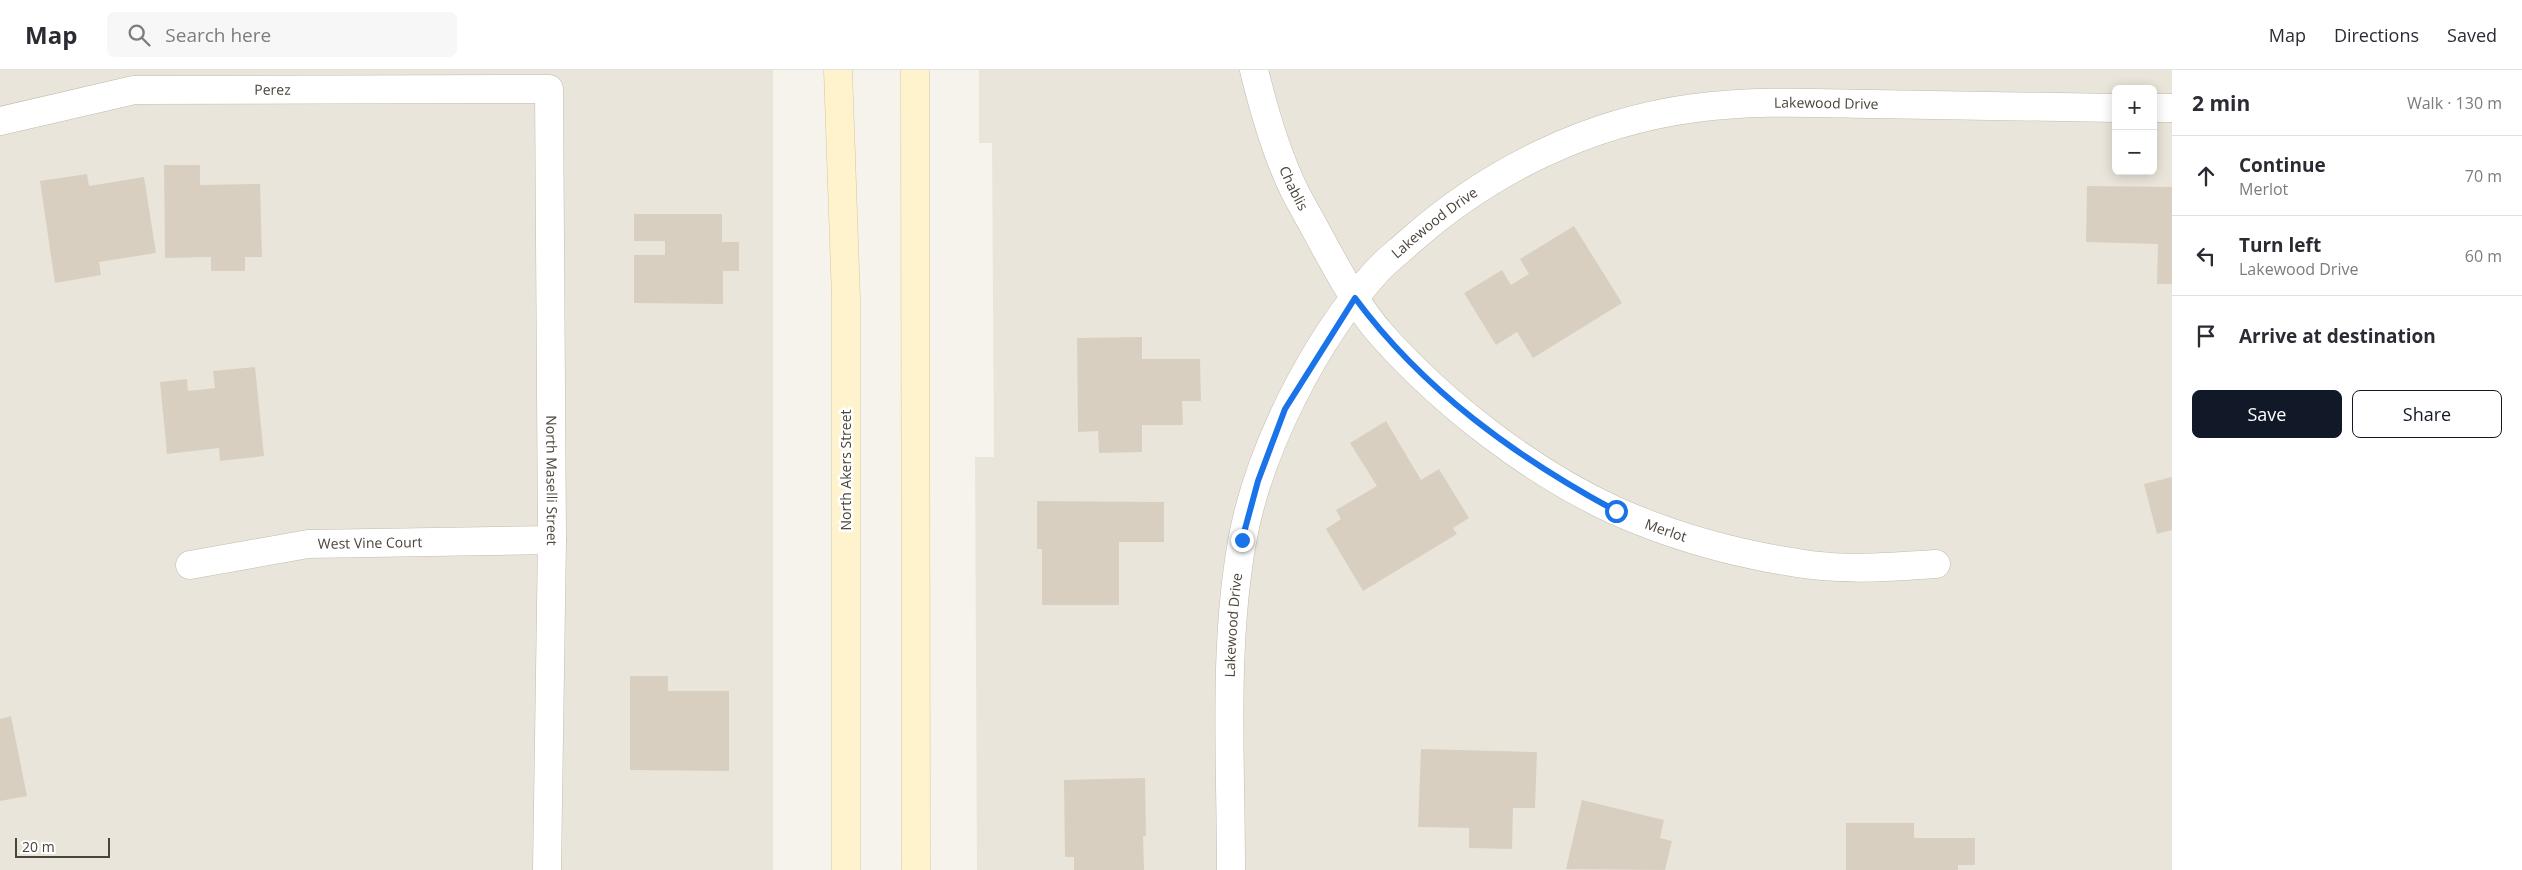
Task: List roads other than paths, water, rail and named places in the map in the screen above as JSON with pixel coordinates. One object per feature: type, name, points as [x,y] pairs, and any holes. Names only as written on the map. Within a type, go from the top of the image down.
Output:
[{"type":"main road","name":"North Akers Street","points":[[838,70],[846,299],[846,870]]},
{"type":"main road","points":[[915,70],[916,870]]},
{"type":"street","name":"Chablis","points":[[1254,70],[1264,112],[1294,191],[1355,298]]},
{"type":"street","name":"Perez","points":[[0,121],[134,80],[549,89]]},
{"type":"street","name":"North Maselli Street","points":[[547,870],[552,540],[549,89]]},
{"type":"street","name":"Lakewood Drive","points":[[1231,870],[1233,614],[1242,540],[1258,481],[1285,409],[1355,298],[1379,269],[1438,216],[1503,173],[1558,145],[1628,121],[1694,108],[1763,102],[2112,108]]},
{"type":"street","points":[[2157,108],[2172,108]]},
{"type":"street","name":"Merlot","points":[[1355,298],[1381,334],[1440,392],[1507,446],[1560,480],[1616,511],[1689,538],[1756,556],[1813,565],[1872,568],[1936,564]]},
{"type":"street","name":"West Vine Court","points":[[190,565],[308,544],[552,540]]}]
